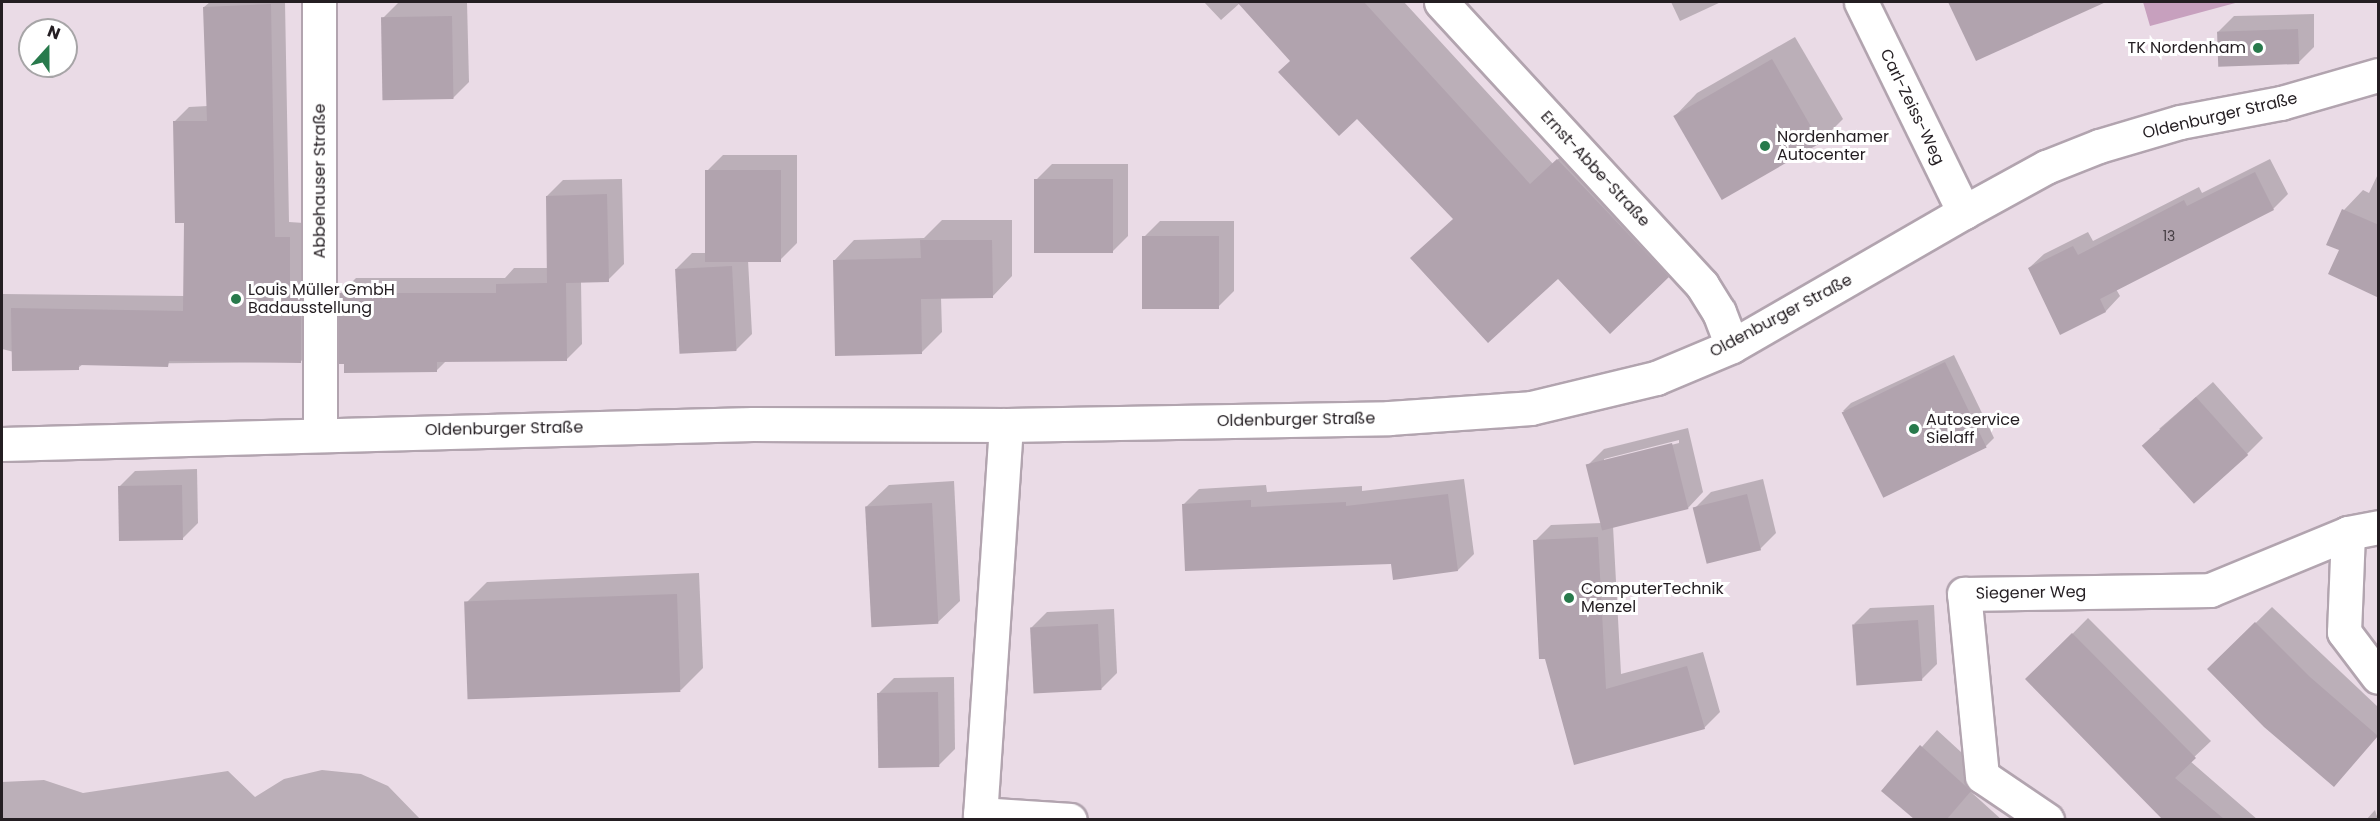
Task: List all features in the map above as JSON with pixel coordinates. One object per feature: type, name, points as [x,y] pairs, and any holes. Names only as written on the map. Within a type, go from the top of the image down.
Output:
[{"type":"street","name":"Abbehauser Straße","points":[[319,2],[320,433]]},
{"type":"street","name":"Ernst-Abbe-Straße","points":[[1441,2],[1702,285],[1719,312],[1732,346]]},
{"type":"street","name":"Carl-Zeiss-Weg","points":[[1861,2],[1964,212]]},
{"type":"street","name":"Oldenburger Straße","points":[[2,444],[320,433],[753,424],[1006,425],[1389,418],[1531,408],[1656,378],[1732,346],[2046,167],[2099,146],[2180,122],[2281,103],[2379,75]]},
{"type":"street","points":[[1006,425],[980,814],[1070,819]]},
{"type":"street","name":"Siegener Weg","points":[[2363,530],[2344,632],[2379,677]]},
{"type":"street","name":"Siegener Weg","points":[[2047,819],[1982,776],[1964,594],[2210,590],[2363,530]]},
{"type":"shaded area","points":[[2143,2],[2239,2],[2150,26]]},
{"type":"building","points":[[1237,2],[1364,2],[1530,184],[1557,159],[1669,277],[1610,334],[1558,279],[1488,343],[1410,258],[1453,219],[1357,119],[1339,136],[1278,72],[1290,61]]},
{"type":"building","points":[[1948,2],[2106,2],[1976,61]]},
{"type":"building","points":[[271,4],[275,237],[290,237],[290,293],[301,293],[301,363],[169,361],[168,367],[79,365],[79,370],[12,371],[11,308],[183,311],[184,223],[175,223],[173,121],[207,121],[203,7]]},
{"type":"building","points":[[452,16],[453,99],[382,100],[381,17]]},
{"type":"building","name":"TK Nordenham","points":[[2298,29],[2299,64],[2218,67],[2217,32]]},
{"type":"building","points":[[1772,59],[1820,143],[1722,200],[1673,116]]},
{"type":"building","points":[[705,170],[781,170],[781,262],[705,262]]},
{"type":"building","points":[[2255,172],[2274,210],[2100,299],[2106,312],[2060,335],[2028,268],[2073,246],[2078,255],[2184,200],[2187,206]]},
{"type":"building","points":[[1034,179],[1113,179],[1113,253],[1034,253]]},
{"type":"building","points":[[607,194],[609,282],[566,283],[567,361],[437,362],[437,372],[344,373],[344,364],[339,364],[338,293],[496,293],[496,284],[547,283],[546,196]]},
{"type":"building","points":[[2342,209],[2379,225],[2379,298],[2328,274],[2339,250],[2326,245]]},
{"type":"building","points":[[1142,236],[1219,236],[1219,309],[1142,309]]},
{"type":"building","points":[[920,240],[992,240],[993,298],[921,299],[922,354],[835,356],[833,260],[921,258]]},
{"type":"building","points":[[732,266],[736,351],[680,354],[675,269]]},
{"type":"building","name":"Autoservice Sielaff","points":[[1945,362],[1987,447],[1883,498],[1842,412]]},
{"type":"building","points":[[2196,397],[2248,455],[2194,504],[2142,446]]},
{"type":"building","points":[[1672,443],[1688,509],[1602,531],[1586,465]]},
{"type":"building","points":[[182,485],[183,540],[119,541],[118,486]]},
{"type":"building","points":[[1448,494],[1458,571],[1393,580],[1391,564],[1185,571],[1182,504],[1251,500],[1251,507],[1346,502],[1346,506]]},
{"type":"building","points":[[1747,494],[1761,550],[1707,564],[1693,508]]},
{"type":"building","points":[[932,503],[938,624],[871,627],[865,507]]},
{"type":"building","points":[[1598,537],[1606,689],[1687,666],[1705,729],[1574,765],[1545,659],[1539,659],[1533,540]]},
{"type":"building","points":[[677,594],[680,692],[468,699],[464,601]]},
{"type":"building","points":[[1918,620],[1922,681],[1856,685],[1852,625]]},
{"type":"building","points":[[2255,622],[2310,677],[2378,736],[2334,787],[2264,727],[2207,669]]},
{"type":"building","points":[[1098,624],[1101,690],[1034,693],[1030,628]]},
{"type":"building","points":[[2072,633],[2196,758],[2175,778],[2224,819],[2162,819],[2025,679]]},
{"type":"building","points":[[938,692],[939,767],[878,768],[877,693]]},
{"type":"building","points":[[1920,745],[1971,791],[1947,819],[1914,819],[1881,791]]},
{"type":"place","name":"TK Nordenham","points":[[2258,48]]},
{"type":"place","name":"Nordenhamer Autocenter","points":[[1765,146]]},
{"type":"place","name":"Louis Müller GmbH Badausstellung","points":[[236,299]]},
{"type":"place","name":"Autoservice Sielaff","points":[[1914,429]]},
{"type":"place","name":"ComputerTechnik Menzel","points":[[1569,598]]}]
